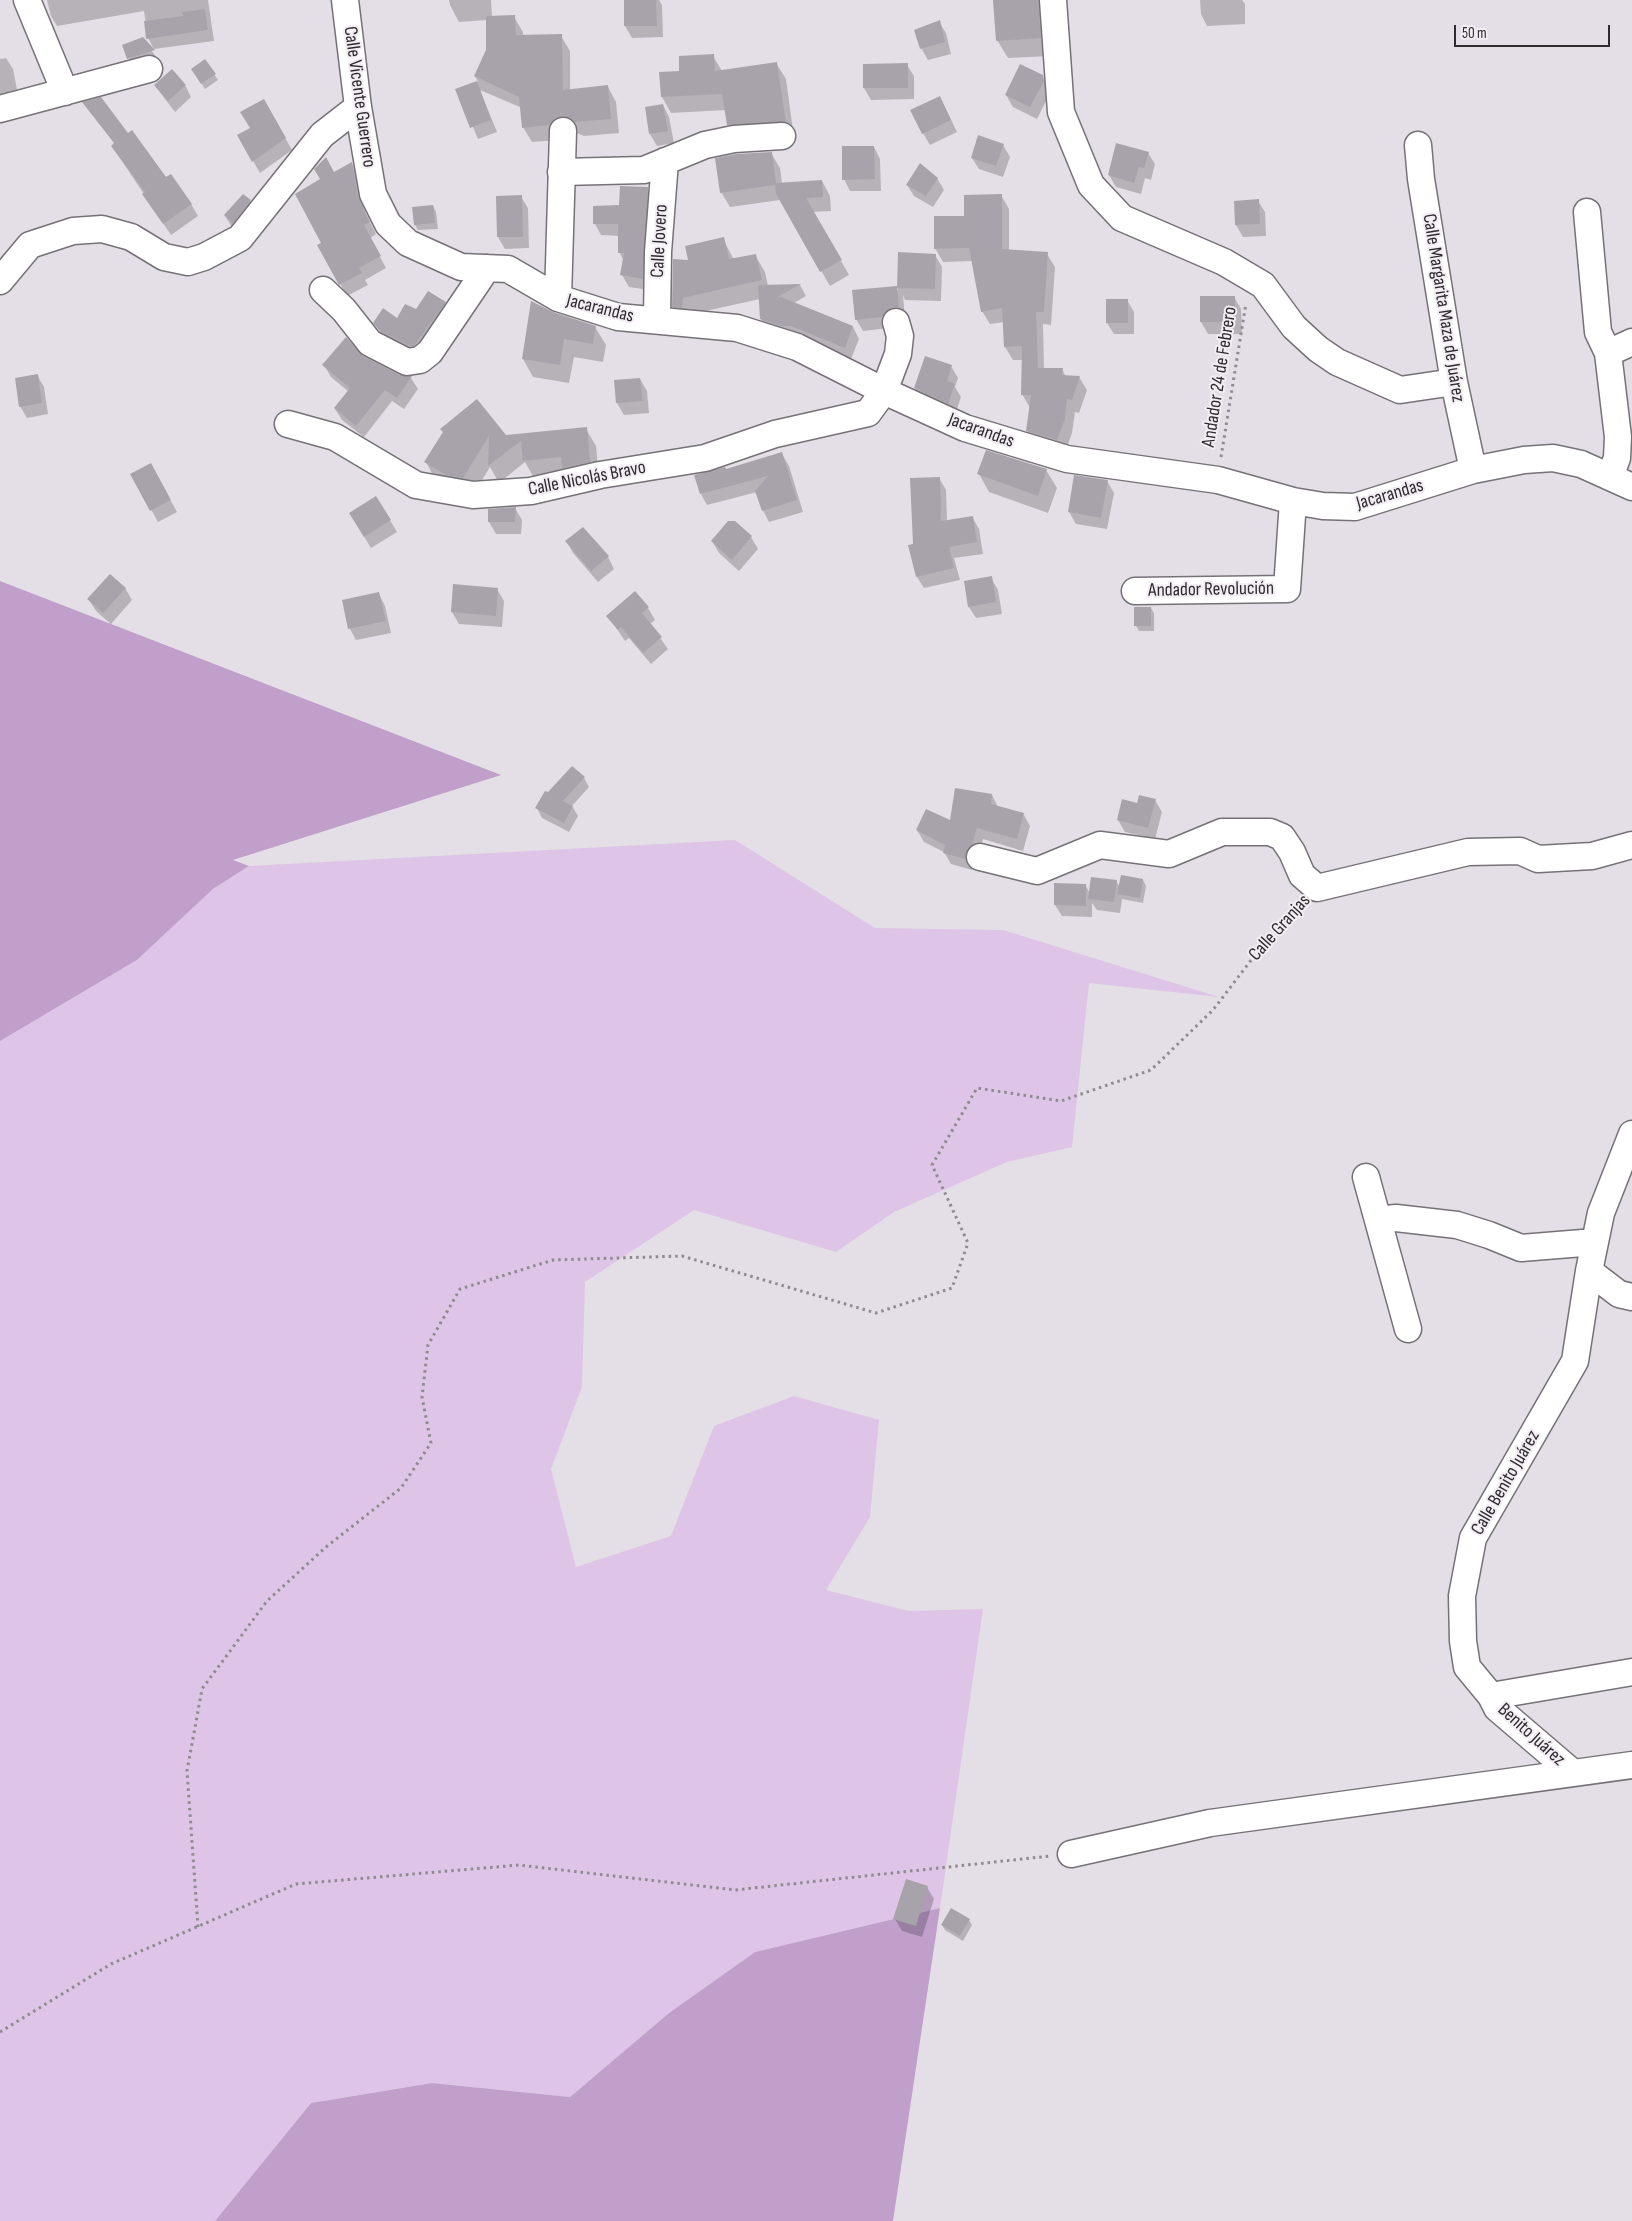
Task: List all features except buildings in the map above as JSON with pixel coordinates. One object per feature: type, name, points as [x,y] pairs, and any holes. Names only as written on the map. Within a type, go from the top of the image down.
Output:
[{"type":"street","points":[[27,0],[65,92]]},
{"type":"street","name":"Calle Vicente Guerrero","points":[[345,0],[358,107],[373,194]]},
{"type":"street","points":[[1053,0],[1061,112],[1091,186],[1122,218],[1224,262],[1262,285],[1294,327],[1318,350],[1337,362],[1400,390],[1454,382]]},
{"type":"street","points":[[0,109],[149,69]]},
{"type":"street","points":[[0,280],[30,245],[73,231],[102,229],[131,237],[164,257],[188,262],[204,257],[240,238],[322,135],[358,107]]},
{"type":"street","points":[[558,298],[563,131]]},
{"type":"street","points":[[562,172],[644,170],[705,145],[734,139],[782,136]]},
{"type":"street","name":"Calle Margarita Maza de Juárez","points":[[1418,145],[1421,179],[1454,382],[1473,470]]},
{"type":"street","name":"Calle Jovero","points":[[657,320],[658,252],[665,161]]},
{"type":"street","name":"Jacarandas","points":[[373,194],[388,224],[408,242],[461,267],[508,268],[558,298],[618,317],[737,328],[797,347],[884,391],[965,428],[1067,459],[1218,480],[1293,501],[1323,506],[1355,507],[1473,470],[1524,460],[1553,458],[1581,464],[1621,482]]},
{"type":"street","points":[[1587,212],[1598,332],[1608,353],[1618,437],[1617,458],[1621,482]]},
{"type":"street","points":[[323,290],[344,310],[370,343],[407,362],[420,360],[430,352],[487,268]]},
{"type":"street","name":"Calle Nicolás Bravo","points":[[288,424],[335,437],[416,485],[473,495],[531,491],[600,475],[705,458],[775,434],[868,413],[884,391],[898,354],[900,336],[896,322]]},
{"type":"street","points":[[1608,353],[1632,342]]},
{"type":"street","name":"Andador Revolución","points":[[1135,591],[1272,591],[1288,589],[1293,501]]},
{"type":"street","points":[[980,857],[1037,870],[1100,845],[1169,854],[1222,832],[1270,832],[1282,837],[1292,852],[1302,875],[1317,888]]},
{"type":"street","name":"Calle Granjas","points":[[1317,888],[1468,852],[1520,851],[1538,859],[1592,856],[1632,845]]},
{"type":"street","name":"Calle Benito Juárez","points":[[1491,1696],[1467,1667],[1463,1641],[1462,1596],[1473,1538],[1575,1361],[1589,1271],[1601,1213],[1632,1134]]},
{"type":"street","points":[[1366,1177],[1408,1329]]},
{"type":"street","points":[[1378,1220],[1396,1218],[1457,1225],[1521,1248],[1595,1242]]},
{"type":"street","points":[[1589,1271],[1619,1294],[1632,1298]]},
{"type":"street","points":[[1491,1696],[1632,1672]]},
{"type":"street","name":"Benito Juárez","points":[[1491,1696],[1498,1708],[1574,1773]]},
{"type":"street","points":[[1071,1854],[1210,1823],[1632,1765]]},
{"type":"path","name":"Andador 24 de Febrero","points":[[1218,480],[1247,298],[1262,285]]},
{"type":"path","name":"Calle Granjas","points":[[198,1927],[187,1771],[202,1689],[267,1601],[326,1547],[401,1488],[431,1443],[422,1397],[428,1344],[460,1289],[553,1260],[682,1256],[876,1313],[952,1288],[968,1243],[932,1165],[977,1088],[1061,1101],[1151,1070],[1213,1010],[1268,938],[1317,888]]},
{"type":"path","points":[[0,2032],[112,1964],[296,1884],[520,1865],[735,1890],[1071,1854]]},
{"type":"shaded area","points":[[0,581],[501,775],[233,860],[249,866],[213,889],[137,960],[0,1041]]},
{"type":"shaded area","points":[[735,840],[875,928],[1003,930],[1219,997],[1089,983],[1072,1147],[1007,1162],[894,1212],[836,1252],[694,1210],[585,1282],[582,1387],[551,1469],[576,1567],[671,1536],[714,1426],[794,1396],[879,1420],[870,1517],[826,1590],[908,1611],[983,1609],[940,1908],[755,1952],[669,2013],[570,2097],[432,2083],[311,2103],[215,2221],[0,2221],[0,1041],[137,960],[213,889],[249,866]]},
{"type":"shaded area","points":[[940,1908],[893,2221],[215,2221],[311,2103],[432,2083],[570,2097],[669,2013],[755,1952]]}]
